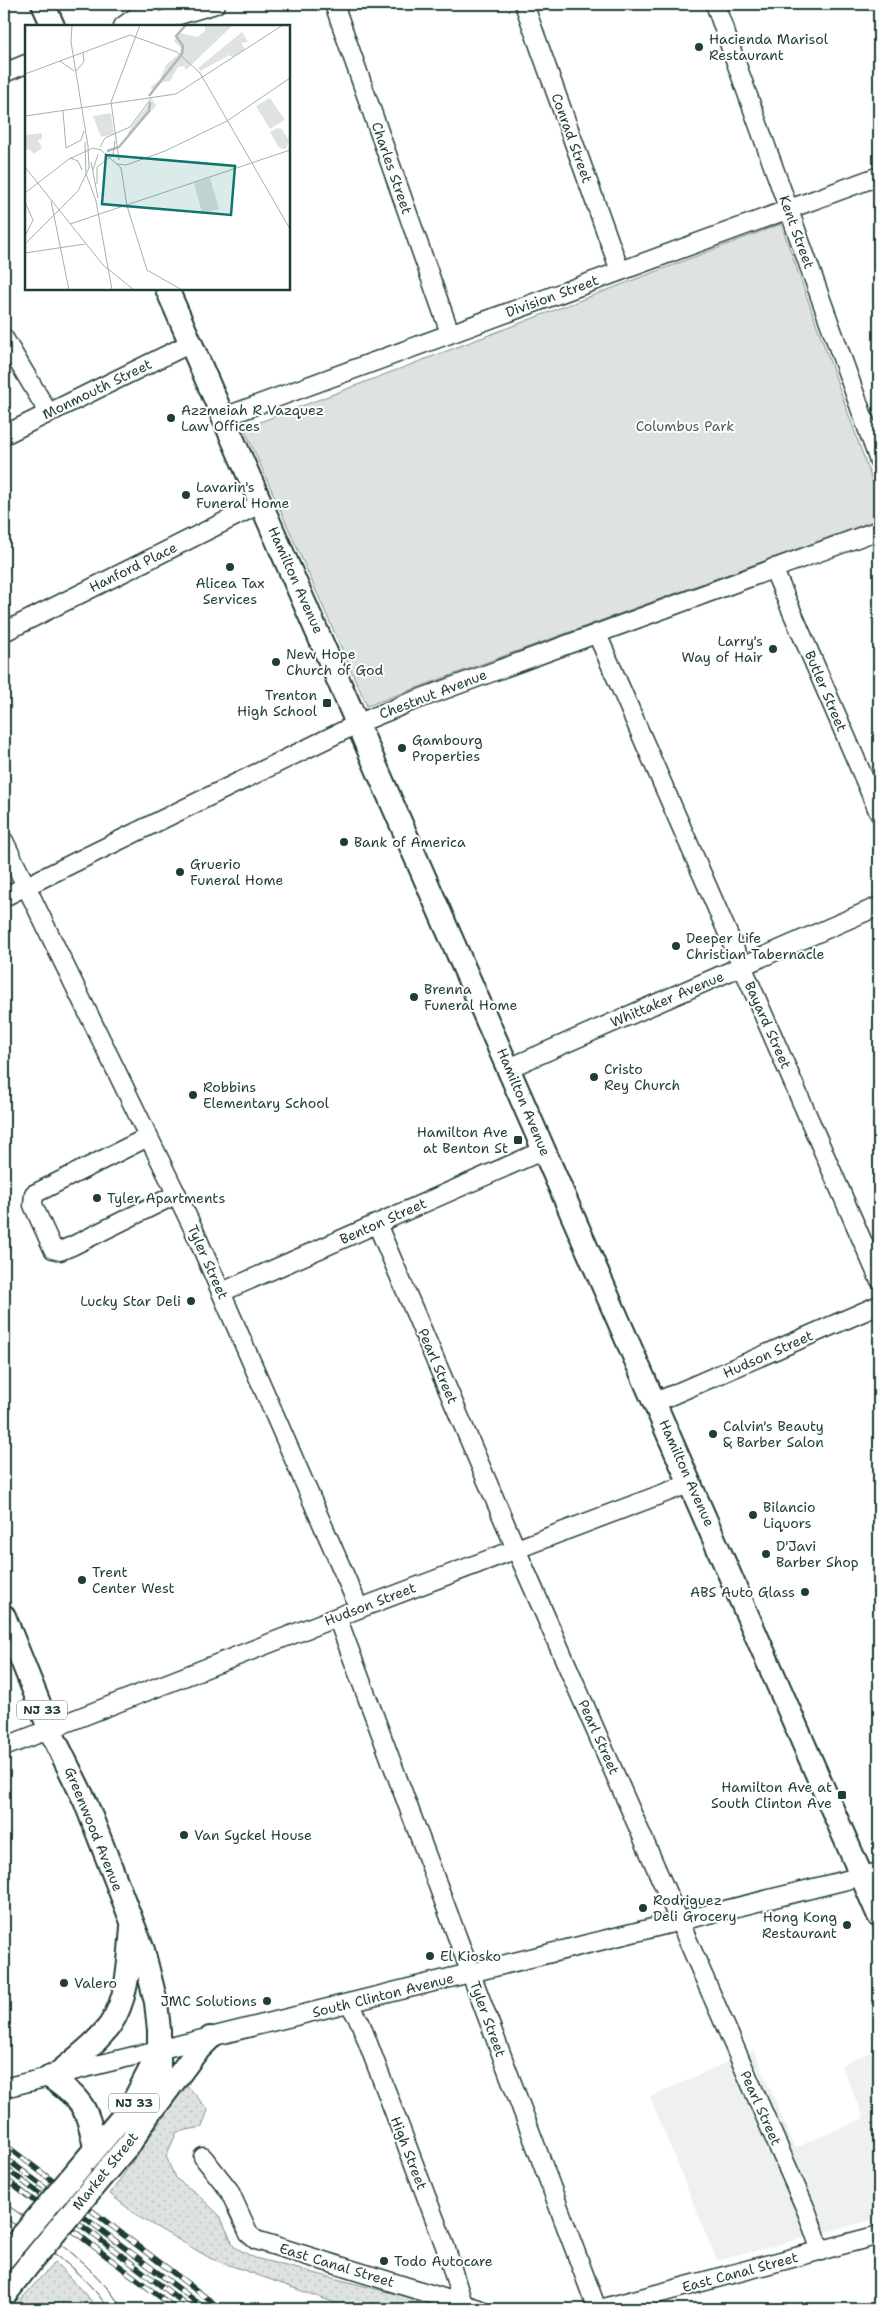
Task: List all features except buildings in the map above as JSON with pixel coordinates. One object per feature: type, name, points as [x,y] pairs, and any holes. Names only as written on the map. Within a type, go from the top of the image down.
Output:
[{"type":"main road","points":[[43,4],[53,25]]},
{"type":"main road","name":"Hamilton Avenue","points":[[167,290],[691,1483],[871,1875],[879,1916]]},
{"type":"main road","name":"Greenwood Avenue","points":[[4,1616],[49,1728],[85,1800],[132,1924],[144,1950],[153,1985],[160,2030],[159,2049]]},
{"type":"main road","points":[[95,2148],[87,2112],[78,2098],[53,2076],[99,2037],[110,2024],[118,2009],[127,1977],[132,1924]]},
{"type":"main road","points":[[148,2115],[196,2052],[210,2038]]},
{"type":"main road","name":"Market Street","points":[[4,2296],[130,2142],[148,2115],[158,2077],[159,2049]]},
{"type":"main road","name":"Market Street","points":[[10,2251],[95,2148],[115,2129],[146,2082],[159,2049]]},
{"type":"street","points":[[124,25],[154,4]]},
{"type":"street","points":[[146,25],[216,4]]},
{"type":"street","name":"Charles Street","points":[[334,4],[450,333]]},
{"type":"street","name":"Conrad Street","points":[[524,4],[620,272]]},
{"type":"street","name":"Kent Street","points":[[715,4],[879,461]]},
{"type":"street","points":[[4,73],[25,64]]},
{"type":"street","name":"Division Street","points":[[224,417],[879,176]]},
{"type":"street","points":[[4,338],[48,412]]},
{"type":"street","name":"Monmouth Street","points":[[4,435],[191,343]]},
{"type":"street","name":"Hanford Place","points":[[4,632],[262,503]]},
{"type":"street","name":"Chestnut Avenue","points":[[4,897],[359,723],[408,703],[879,530]]},
{"type":"street","name":"Butler Street","points":[[773,568],[879,813]]},
{"type":"street","name":"Bayard Street","points":[[597,634],[879,1278]]},
{"type":"street","name":"Tyler Street","points":[[4,840],[177,1194],[222,1292],[359,1608]]},
{"type":"street","name":"Whittaker Avenue","points":[[510,1068],[879,906]]},
{"type":"street","points":[[148,1137],[34,1194],[32,1205],[53,1249],[60,1251],[72,1246],[177,1194]]},
{"type":"street","name":"Benton Street","points":[[222,1292],[544,1150]]},
{"type":"street","name":"Pearl Street","points":[[378,1224],[516,1549],[807,2212],[821,2250]]},
{"type":"street","name":"Hudson Street","points":[[656,1402],[879,1304]]},
{"type":"street","name":"Hudson Street","points":[[4,1747],[359,1608],[691,1483]]},
{"type":"street","name":"Tyler Street","points":[[337,1617],[598,2309]]},
{"type":"street","name":"South Clinton Avenue","points":[[4,2088],[871,1875]]},
{"type":"street","name":"High Street","points":[[349,2003],[360,2022],[445,2246],[471,2307]]},
{"type":"street","name":"East Canal Street","points":[[203,2157],[229,2190],[252,2238],[471,2307]]},
{"type":"street","name":"East Canal Street","points":[[598,2309],[879,2235]]},
{"type":"shaded area","points":[[879,2049],[879,2218],[717,2261],[650,2097],[754,2050],[795,2148],[864,2118],[841,2065]]},
{"type":"green space","name":"Columbus Park","points":[[781,224],[879,500],[879,519],[367,706],[244,428]]},
{"type":"green space","points":[[186,2084],[208,2110],[202,2127],[177,2132],[166,2156],[175,2178],[196,2193],[220,2216],[234,2247],[255,2258],[454,2309],[352,2309],[210,2258],[139,2217],[110,2194]]},
{"type":"green space","points":[[55,2262],[99,2309],[12,2309]]},
{"type":"tram line","points":[[4,2203],[69,2250],[98,2278],[123,2309]]},
{"type":"tram line","points":[[4,2217],[61,2258],[99,2295],[109,2309]]},
{"type":"railway","points":[[4,2144],[221,2309]]},
{"type":"railway","points":[[4,2157],[206,2309]]},
{"type":"railway","points":[[4,2167],[192,2309]]},
{"type":"railway","points":[[4,2178],[176,2309]]},
{"type":"place","name":"Hacienda Marisol Restaurant","points":[[699,47]]},
{"type":"place","name":"Azzmeiah R Vazquez Law Offices","points":[[171,418]]},
{"type":"place","name":"Lavarin's Funeral Home","points":[[186,495]]},
{"type":"place","name":"Alicea Tax Services","points":[[230,567]]},
{"type":"place","name":"Larry's Way of Hair","points":[[773,649]]},
{"type":"place","name":"New Hope Church of God","points":[[276,662]]},
{"type":"place","name":"Trenton High School","points":[[327,703]]},
{"type":"place","name":"Gambourg Properties","points":[[402,748]]},
{"type":"place","name":"Bank of America","points":[[344,842]]},
{"type":"place","name":"Gruerio Funeral Home","points":[[180,872]]},
{"type":"place","name":"Deeper Life Christian Tabernacle","points":[[676,946]]},
{"type":"place","name":"Brenna Funeral Home","points":[[414,997]]},
{"type":"place","name":"Cristo Rey Church","points":[[594,1077]]},
{"type":"place","name":"Robbins Elementary School","points":[[193,1095]]},
{"type":"place","name":"Hamilton Ave at Benton St","points":[[518,1140]]},
{"type":"place","name":"Tyler Apartments","points":[[97,1198]]},
{"type":"place","name":"Lucky Star Deli","points":[[191,1301]]},
{"type":"place","name":"Calvin's Beauty & Barber Salon","points":[[713,1434]]},
{"type":"place","name":"Bilancio Liquors","points":[[753,1515]]},
{"type":"place","name":"D'Javi Barber Shop","points":[[766,1554]]},
{"type":"place","name":"Trent Center West","points":[[82,1580]]},
{"type":"place","name":"ABS Auto Glass","points":[[805,1592]]},
{"type":"place","name":"Hamilton Ave at South Clinton Ave","points":[[842,1795]]},
{"type":"place","name":"Van Syckel House","points":[[184,1835]]},
{"type":"place","name":"Rodriguez Deli Grocery","points":[[643,1908]]},
{"type":"place","name":"Hong Kong Restaurant","points":[[847,1925]]},
{"type":"place","name":"El Kiosko","points":[[430,1956]]},
{"type":"place","name":"Valero","points":[[64,1983]]},
{"type":"place","name":"JMC Solutions","points":[[267,2001]]},
{"type":"place","name":"Todo Autocare","points":[[384,2261]]}]
